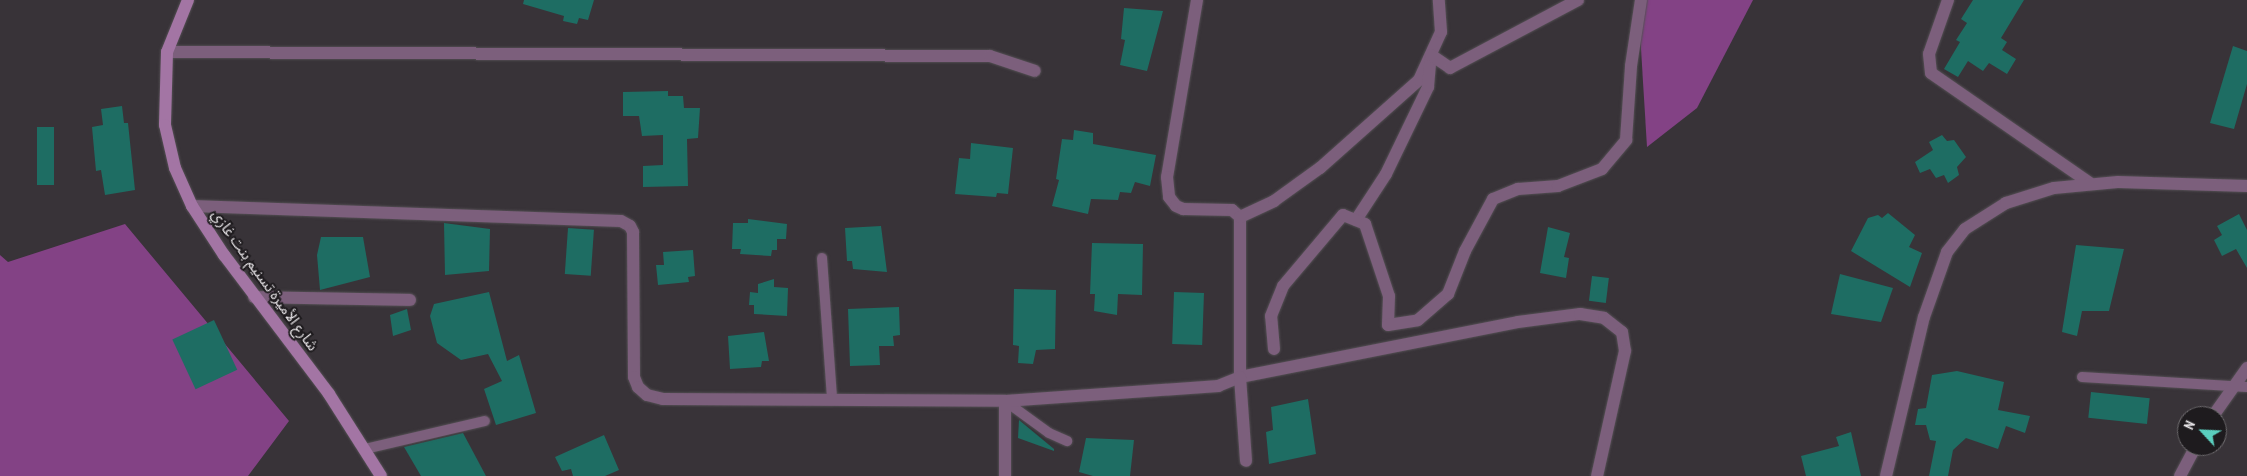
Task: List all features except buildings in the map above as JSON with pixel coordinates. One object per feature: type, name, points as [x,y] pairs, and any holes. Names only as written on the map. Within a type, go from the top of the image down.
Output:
[{"type":"main road","name":"شارع الأميرة تسنيم بنت غازي","points":[[188,0],[167,52],[166,125],[175,168],[192,206],[254,297],[329,394],[381,476]]},
{"type":"street","points":[[1197,0],[1168,177],[1168,197],[1176,206],[1183,209],[1232,210],[1240,217],[1240,378],[1246,461]]},
{"type":"street","points":[[1240,217],[1274,201],[1320,168],[1419,80],[1442,32],[1439,0]]},
{"type":"street","points":[[1431,55],[1450,68],[1578,0]]},
{"type":"street","points":[[1274,349],[1272,316],[1283,286],[1343,215],[1365,224],[1389,296],[1388,325],[1418,320],[1448,294],[1465,251],[1493,199],[1518,189],[1558,186],[1602,169],[1626,140],[1631,66],[1641,0]]},
{"type":"street","points":[[1948,0],[1929,54],[1930,73],[2090,183]]},
{"type":"street","points":[[167,52],[990,56],[1035,71]]},
{"type":"street","points":[[1356,220],[1386,174],[1428,87],[1431,55]]},
{"type":"street","points":[[1886,476],[1924,317],[1947,252],[1956,238],[1971,224],[2006,203],[2054,188],[2090,183],[2247,186]]},
{"type":"street","points":[[192,206],[455,213],[624,222],[633,232],[634,372],[642,392],[663,398],[1005,401],[1218,386],[1240,378],[1518,322],[1580,314],[1604,318],[1622,332],[1625,352],[1597,476]]},
{"type":"street","points":[[254,297],[410,300]]},
{"type":"street","points":[[2219,406],[2232,386],[2247,368]]},
{"type":"street","points":[[1005,401],[1005,476]]},
{"type":"street","points":[[2180,476],[2191,456]]},
{"type":"lane","points":[[822,258],[832,398]]},
{"type":"lane","points":[[2082,377],[2247,386]]},
{"type":"lane","points":[[1005,401],[1049,433],[1067,441]]},
{"type":"lane","points":[[365,449],[486,421]]},
{"type":"shaded area","points":[[1638,0],[1753,0],[1697,108],[1647,147]]},
{"type":"shaded area","points":[[125,224],[289,421],[248,476],[0,476],[0,255],[8,262]]}]
